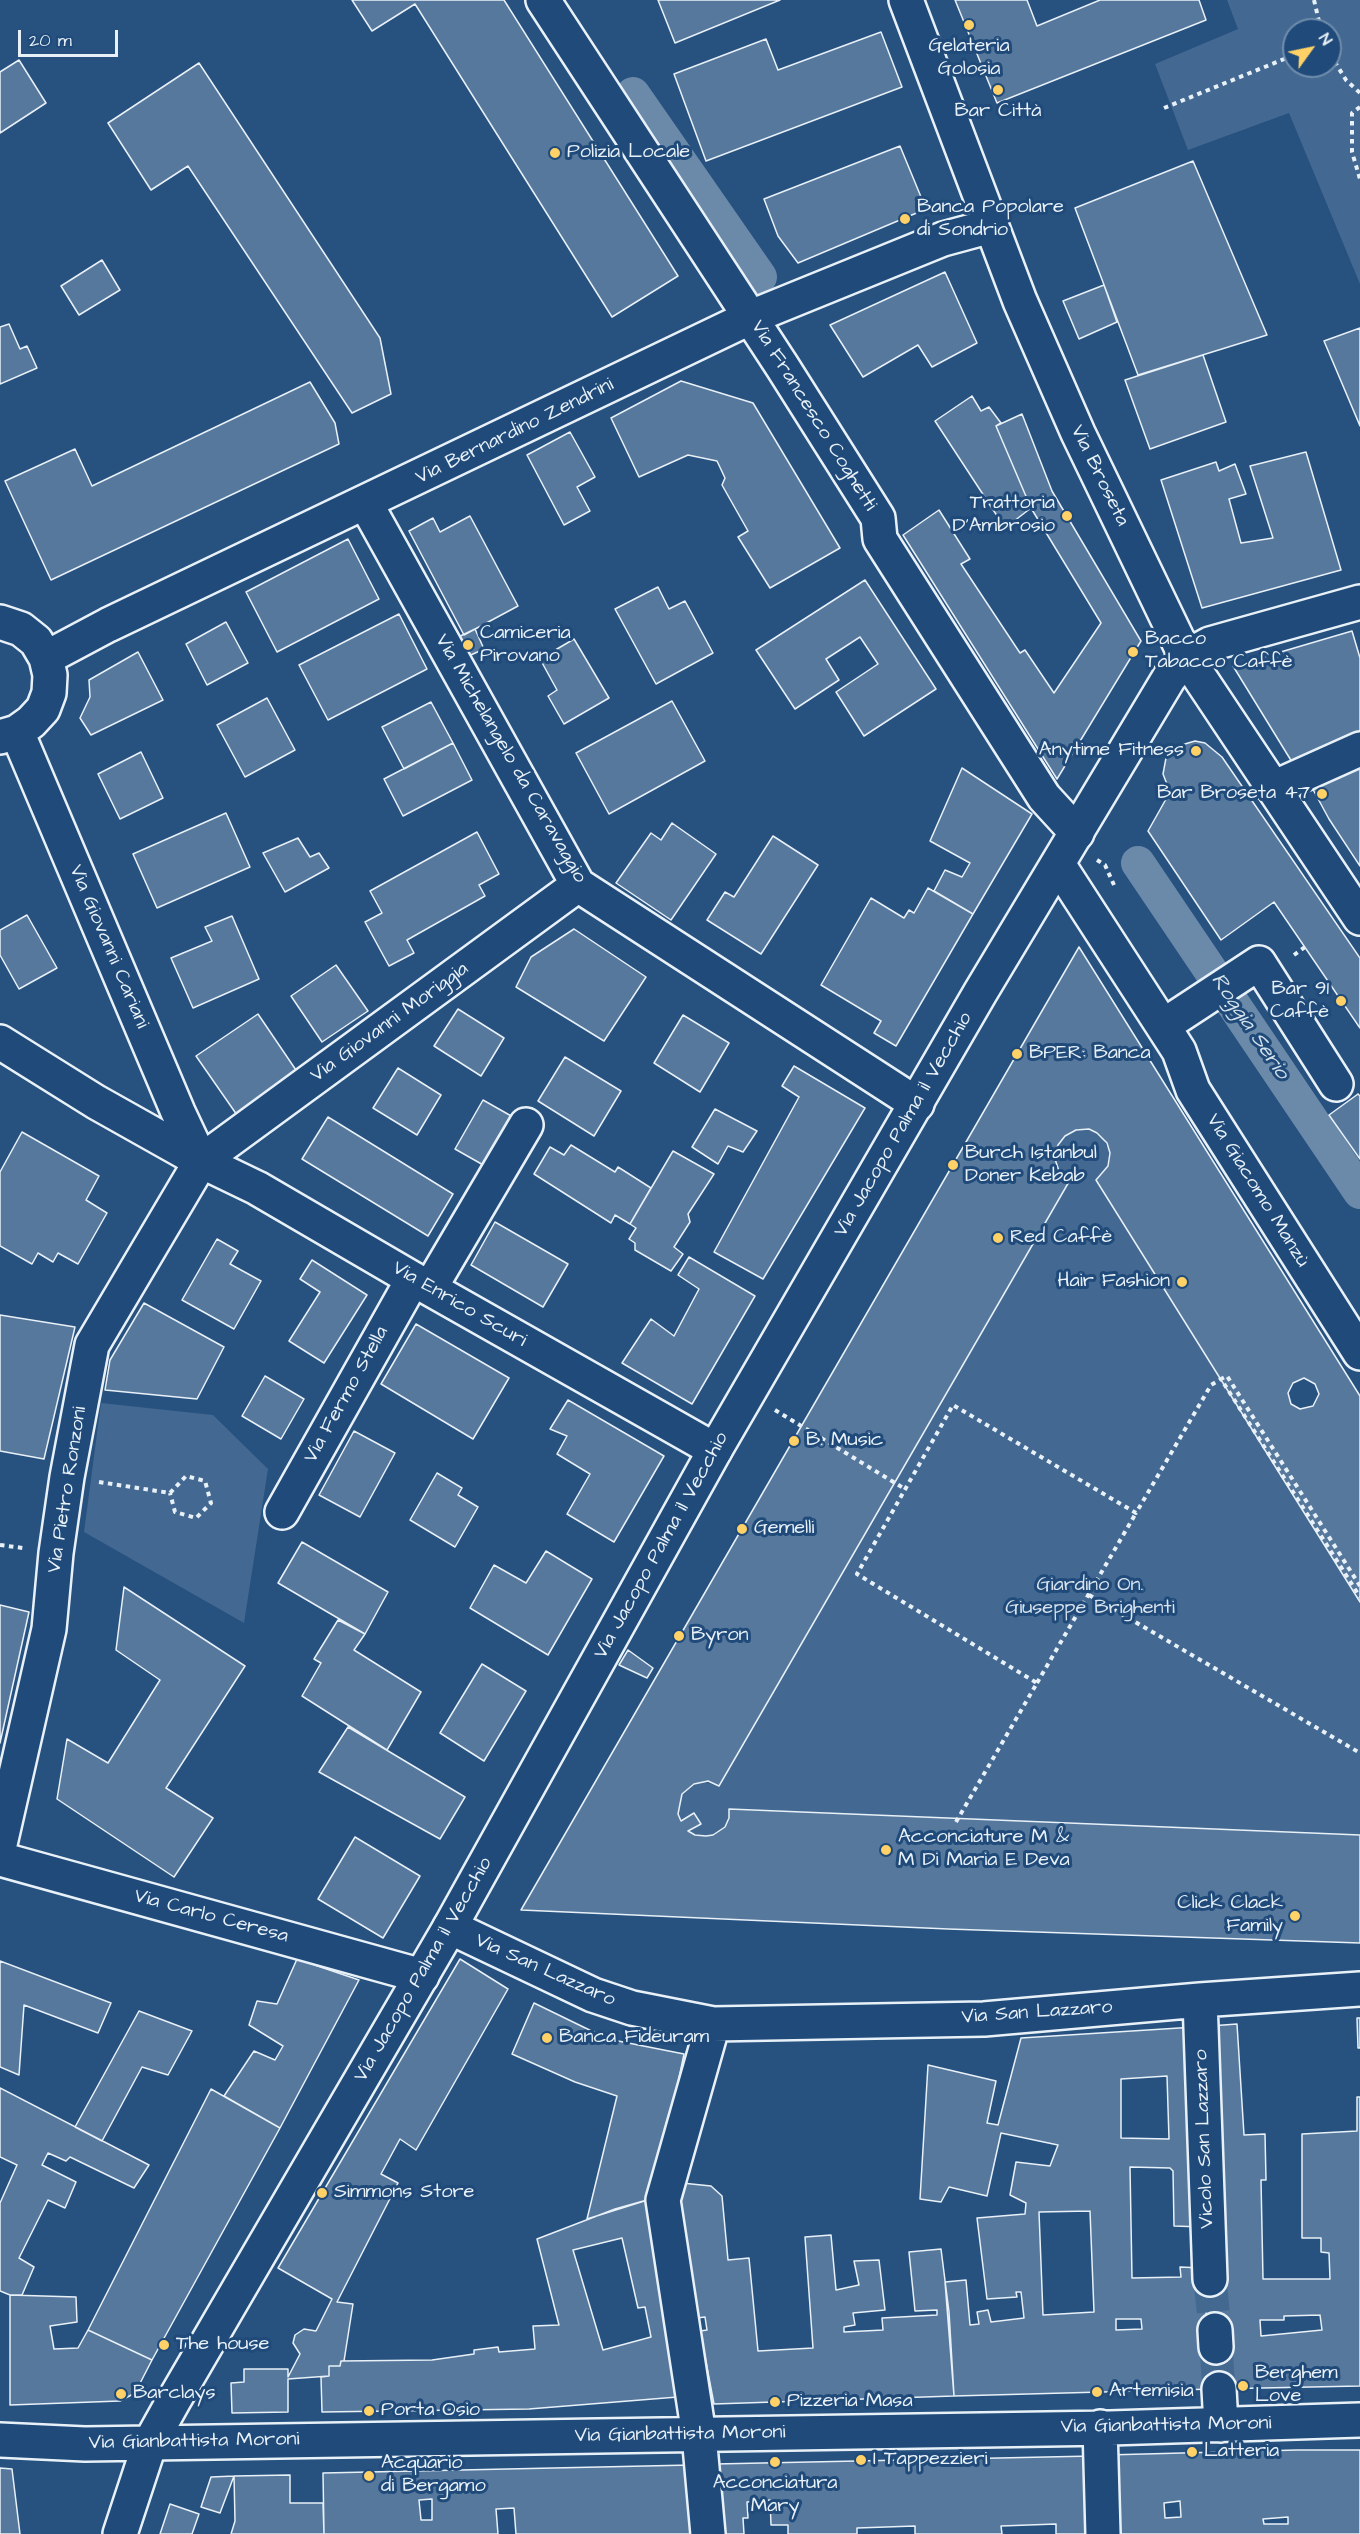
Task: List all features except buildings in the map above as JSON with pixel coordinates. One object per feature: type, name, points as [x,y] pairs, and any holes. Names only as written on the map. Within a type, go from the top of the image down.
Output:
[{"type":"street","name":"Via Francesco Coghetti","points":[[543,0],[751,317],[878,518],[880,539],[1044,797],[1077,833]]},
{"type":"street","name":"Via Broseta","points":[[906,0],[1024,309],[1078,434],[1186,657],[1360,918]]},
{"type":"street","name":"Via Bernardino Zendrini","points":[[46,658],[108,625],[366,504],[751,317],[943,239],[991,226]]},
{"type":"street","name":"Via Michelangelo da Caravaggio","points":[[366,504],[578,885],[917,1104]]},
{"type":"street","points":[[1186,657],[1210,644],[1360,602]]},
{"type":"street","points":[[0,622],[21,629],[36,641],[46,658],[50,675],[49,693],[43,709],[31,722],[9,734]]},
{"type":"street","name":"Via Jacopo Palma il Vecchio","points":[[120,2534],[150,2443],[450,1927],[715,1450],[1137,730],[1169,678],[1186,657]]},
{"type":"street","name":"Via Giovanni Cariani","points":[[9,734],[201,1161]]},
{"type":"street","points":[[1273,788],[1360,749]]},
{"type":"street","name":"Via Giacomo Manzù","points":[[1058,864],[1179,1051],[1193,1090],[1360,1353]]},
{"type":"street","name":"Via Giovanni Moriggia","points":[[201,1161],[578,885]]},
{"type":"street","points":[[1163,1026],[1259,963],[1336,1084]]},
{"type":"street","name":"Via Enrico Scuri","points":[[0,1042],[96,1102],[201,1161],[257,1188],[715,1450]]},
{"type":"street","name":"Via Fermo Stella","points":[[282,1512],[421,1283],[526,1125]]},
{"type":"street","name":"Via Pietro Ronzoni","points":[[0,1844],[49,1629],[56,1553],[67,1476],[93,1345],[201,1161]]},
{"type":"street","name":"Via Carlo Ceresa","points":[[0,1859],[422,1976]]},
{"type":"street","name":"Via San Lazzaro","points":[[450,1927],[593,1995],[632,2008],[713,2024],[984,2019],[1360,1989]]},
{"type":"street","name":"Vicolo San Lazzaro","points":[[1200,2000],[1210,2279]]},
{"type":"street","points":[[708,2534],[699,2435],[663,2200],[713,2024]]},
{"type":"street","points":[[1219,2389],[1221,2425]]},
{"type":"street","name":"Via Gianbattista Moroni","points":[[0,2440],[85,2444],[699,2435],[1221,2425],[1360,2420]]},
{"type":"street","points":[[1100,2427],[1103,2534]]},
{"type":"path","points":[[1314,0],[1318,18]]},
{"type":"path","points":[[1164,108],[1282,60]]},
{"type":"path","points":[[1342,74],[1360,93]]},
{"type":"path","points":[[1360,107],[1352,113],[1352,152],[1360,179]]},
{"type":"path","points":[[956,1822],[1211,1385],[1221,1379],[1227,1376],[1360,1586]]},
{"type":"path","points":[[1221,1379],[1360,1597]]},
{"type":"path","points":[[748,1394],[905,1489]]},
{"type":"path","points":[[1037,1683],[857,1574],[953,1405],[1136,1513]]},
{"type":"path","points":[[67,1476],[170,1493]]},
{"type":"path","points":[[186,1476],[205,1481],[212,1503],[196,1518],[175,1512],[170,1493],[186,1476]]},
{"type":"path","points":[[1089,1594],[1360,1753]]},
{"type":"green space","points":[[1227,0],[1360,0],[1360,284],[1289,113],[1188,150],[1155,64],[1238,29]]},
{"type":"green space","name":"Giardino On. Giuseppe Brighenti","points":[[1089,1129],[1103,1138],[1110,1153],[1108,1166],[1096,1180],[1360,1602],[1360,1835],[730,1809],[728,1823],[722,1829],[710,1836],[692,1834],[688,1831],[700,1824],[695,1813],[681,1821],[678,1814],[682,1794],[700,1781],[720,1786],[1070,1181],[1059,1171],[1054,1156],[1058,1145],[1065,1136],[1076,1130]]},
{"type":"green space","points":[[101,1403],[213,1415],[268,1469],[244,1623],[84,1532]]},
{"type":"waterway","points":[[633,94],[760,277]]},
{"type":"waterway","name":"Roggia Serio","points":[[1138,863],[1360,1192]]},
{"type":"tunnel","points":[[1210,2279],[1215,2330]]},
{"type":"tunnel","points":[[1216,2347],[1219,2389]]},
{"type":"place","name":"Gelateria Golosia","points":[[969,25]]},
{"type":"place","name":"Bar Città","points":[[998,90]]},
{"type":"place","name":"Polizia Locale","points":[[555,153]]},
{"type":"place","name":"Banca Popolare di Sondrio","points":[[905,219]]},
{"type":"place","name":"Trattoria D’Ambrosio","points":[[1067,516]]},
{"type":"place","name":"Camiceria Pirovano","points":[[468,645]]},
{"type":"place","name":"Bacco Tabacco Caffè","points":[[1133,652]]},
{"type":"place","name":"Anytime Fitness","points":[[1196,751]]},
{"type":"place","name":"Bar Broseta 47","points":[[1322,794]]},
{"type":"place","name":"Bar 91 Caffè","points":[[1341,1001]]},
{"type":"place","name":"BPER: Banca","points":[[1017,1054]]},
{"type":"place","name":"Burch Istanbul Doner Kebab","points":[[953,1165]]},
{"type":"place","name":"Red Caffè","points":[[998,1238]]},
{"type":"place","name":"Hair Fashion","points":[[1182,1282]]},
{"type":"place","name":"B. Music","points":[[794,1441]]},
{"type":"place","name":"Gemelli","points":[[742,1529]]},
{"type":"place","name":"Byron","points":[[679,1636]]},
{"type":"place","name":"Acconciature M & M Di Maria E Deva","points":[[886,1850]]},
{"type":"place","name":"Click Clack Family","points":[[1295,1916]]},
{"type":"place","name":"Banca Fideuram","points":[[547,2038]]},
{"type":"place","name":"Simmons Store","points":[[322,2193]]},
{"type":"place","name":"The house","points":[[164,2345]]},
{"type":"place","name":"Berghem Love","points":[[1243,2386]]},
{"type":"place","name":"Artemisia","points":[[1097,2392]]},
{"type":"place","name":"Barclays","points":[[121,2394]]},
{"type":"place","name":"Pizzeria Masa","points":[[775,2402]]},
{"type":"place","name":"Porta Osio","points":[[369,2411]]},
{"type":"place","name":"Latteria","points":[[1192,2452]]},
{"type":"place","name":"I Tappezzieri","points":[[861,2460]]},
{"type":"place","name":"Acconciatura Mary","points":[[775,2462]]},
{"type":"place","name":"Acquario di Bergamo","points":[[369,2476]]}]
